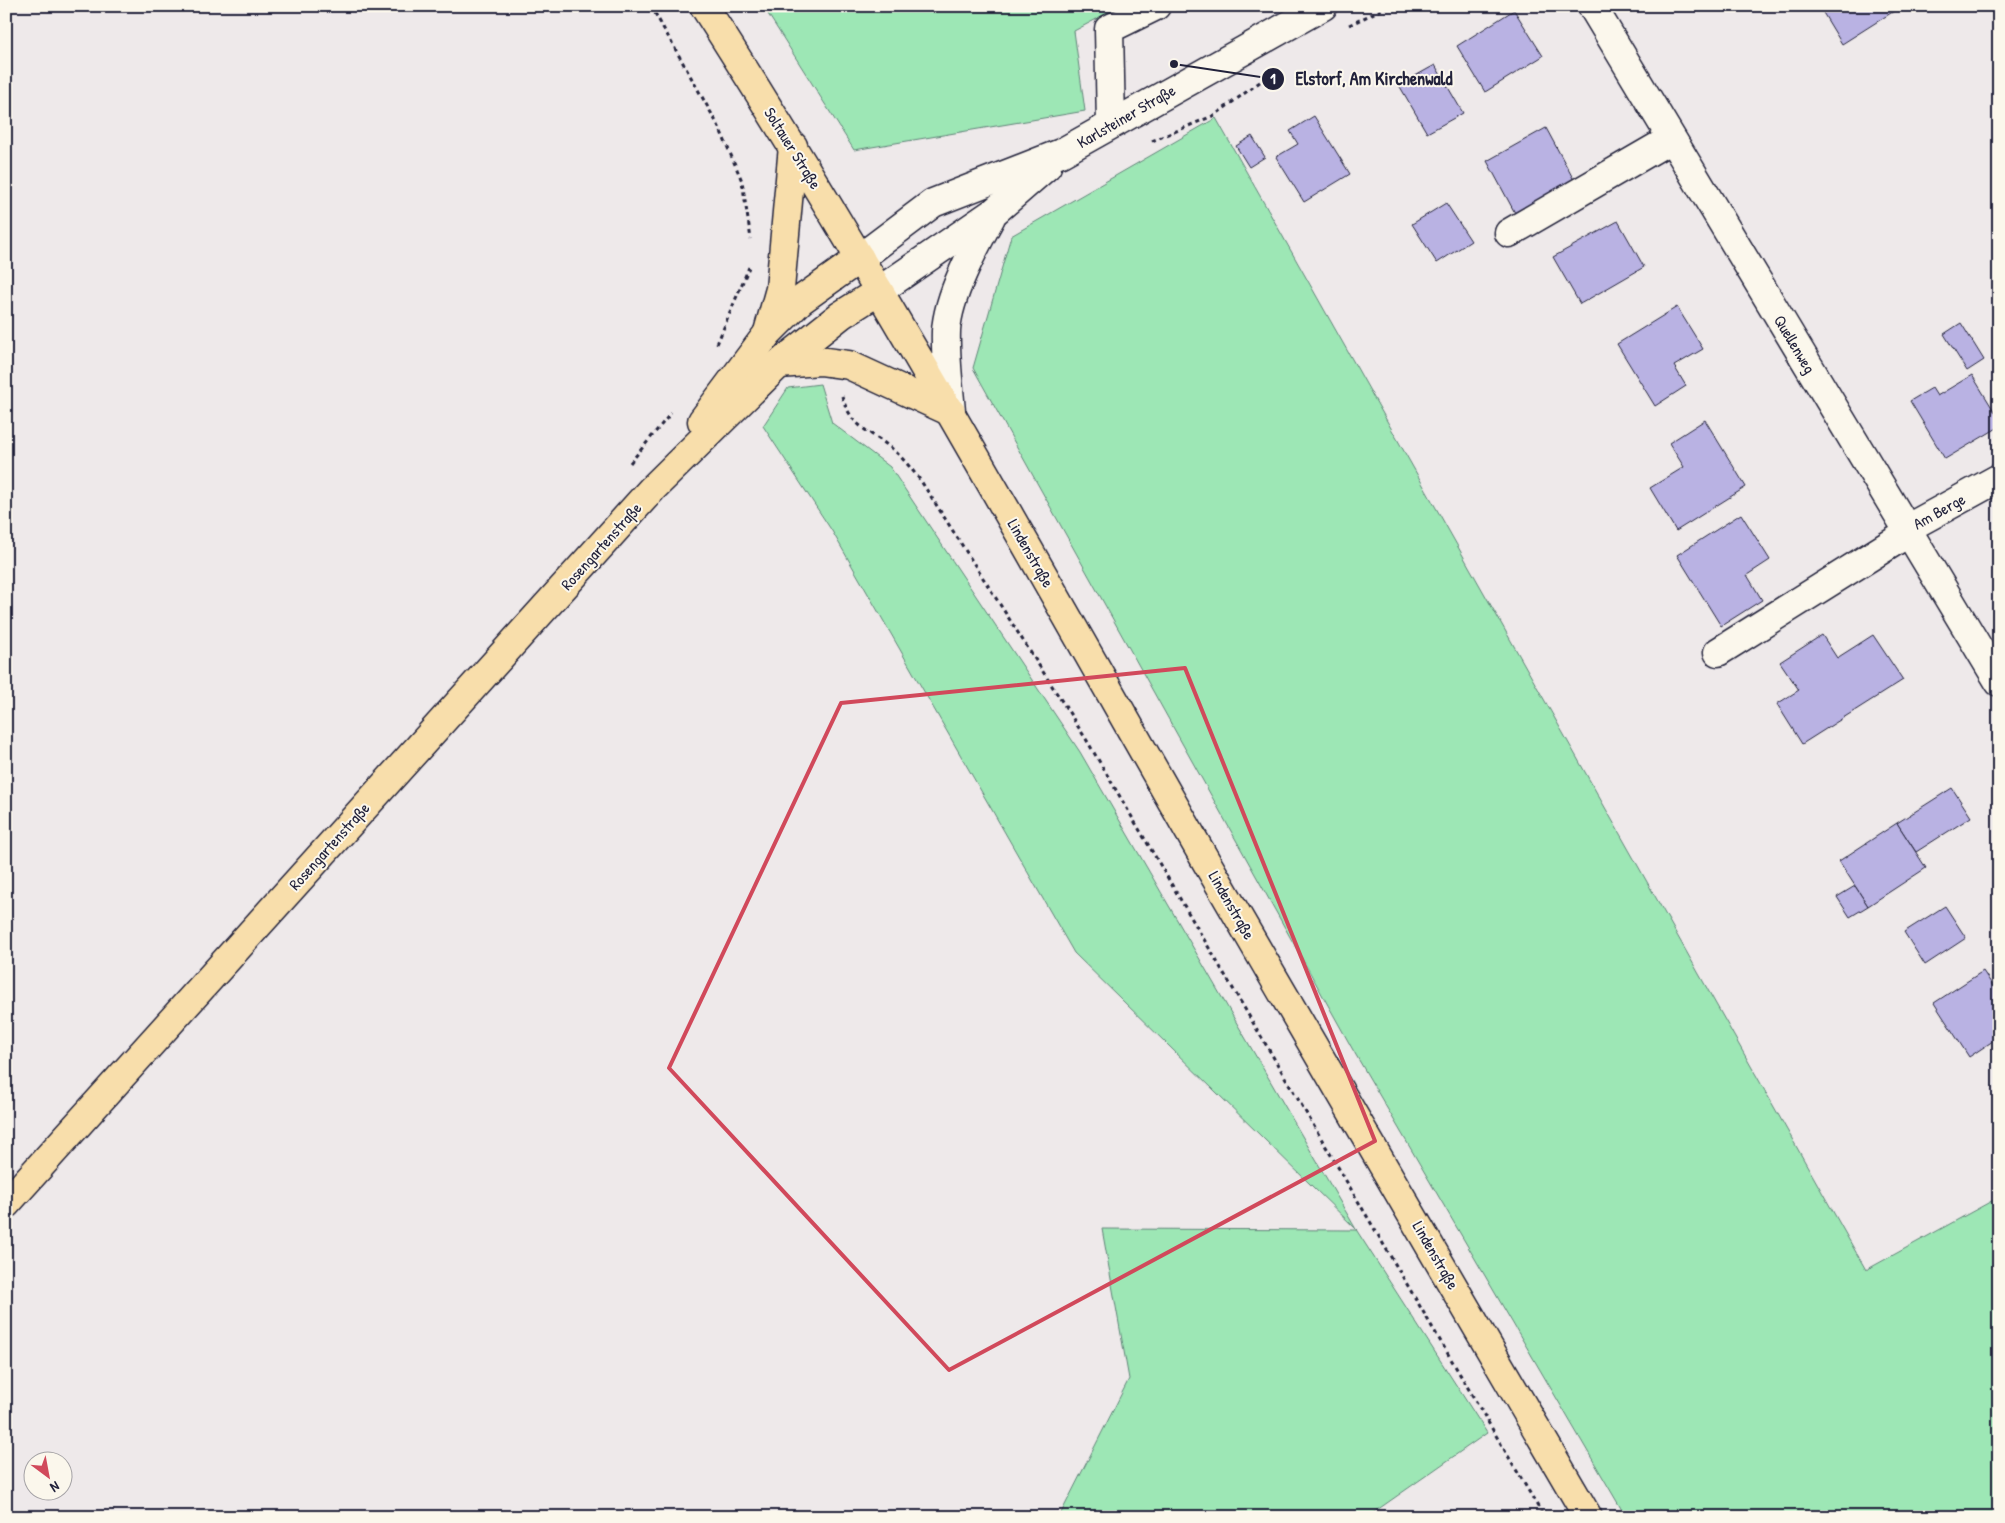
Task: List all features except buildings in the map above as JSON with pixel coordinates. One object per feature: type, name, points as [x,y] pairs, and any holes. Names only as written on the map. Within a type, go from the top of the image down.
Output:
[{"type":"main road","name":"Soltauer Straße","points":[[704,6],[793,146],[879,291]]},
{"type":"main road","points":[[768,333],[780,289],[793,146]]},
{"type":"main road","name":"Rosengartenstraße","points":[[652,489],[768,333],[809,294],[860,258]]},
{"type":"main road","name":"Rosengartenstraße","points":[[6,1204],[652,489],[779,364],[841,315],[879,291]]},
{"type":"main road","name":"Lindenstraße","points":[[879,291],[951,412],[1208,865],[1588,1517]]},
{"type":"main road","points":[[779,364],[820,361],[849,365],[951,412]]},
{"type":"street","points":[[1111,124],[1109,29],[1156,6]]},
{"type":"street","name":"Karlsteiner Straße","points":[[860,258],[933,204],[1062,153],[1323,6]]},
{"type":"street","name":"Quellenweg","points":[[1592,6],[1999,682]]},
{"type":"street","points":[[1509,233],[1671,139]]},
{"type":"street","name":"Karlsteiner Straße","points":[[879,291],[994,212],[1062,153]]},
{"type":"street","points":[[951,412],[946,330],[956,290],[970,255],[994,212]]},
{"type":"street","name":"Am Berge","points":[[1718,652],[1907,531],[1999,478]]},
{"type":"path","points":[[651,6],[719,127],[742,181],[752,244]]},
{"type":"path","points":[[1347,26],[1389,6]]},
{"type":"path","points":[[1145,144],[1215,115],[1274,71]]},
{"type":"path","points":[[716,347],[750,262]]},
{"type":"path","points":[[849,365],[841,392],[846,412],[863,429],[897,454],[921,481],[1081,731],[1544,1517]]},
{"type":"path","points":[[629,464],[673,410]]},
{"type":"highlighted area","points":[[1185,668],[1375,1141],[949,1370],[669,1068],[841,703]]},
{"type":"green space","points":[[763,6],[1121,6],[1074,31],[1085,111],[854,150]]},
{"type":"green space","points":[[1216,118],[1866,1270],[1999,1197],[1999,1517],[1626,1517],[1353,1050],[973,368],[1011,236]]},
{"type":"green space","points":[[820,384],[832,423],[890,467],[1080,752],[1356,1229],[1074,953],[832,531],[763,426],[788,388]]},
{"type":"green space","points":[[1102,1229],[1356,1230],[1487,1433],[1367,1517],[1059,1517],[1129,1379]]},
{"type":"place","name":"Elstorf, Am Kirchenwald","points":[[1174,64]]}]
